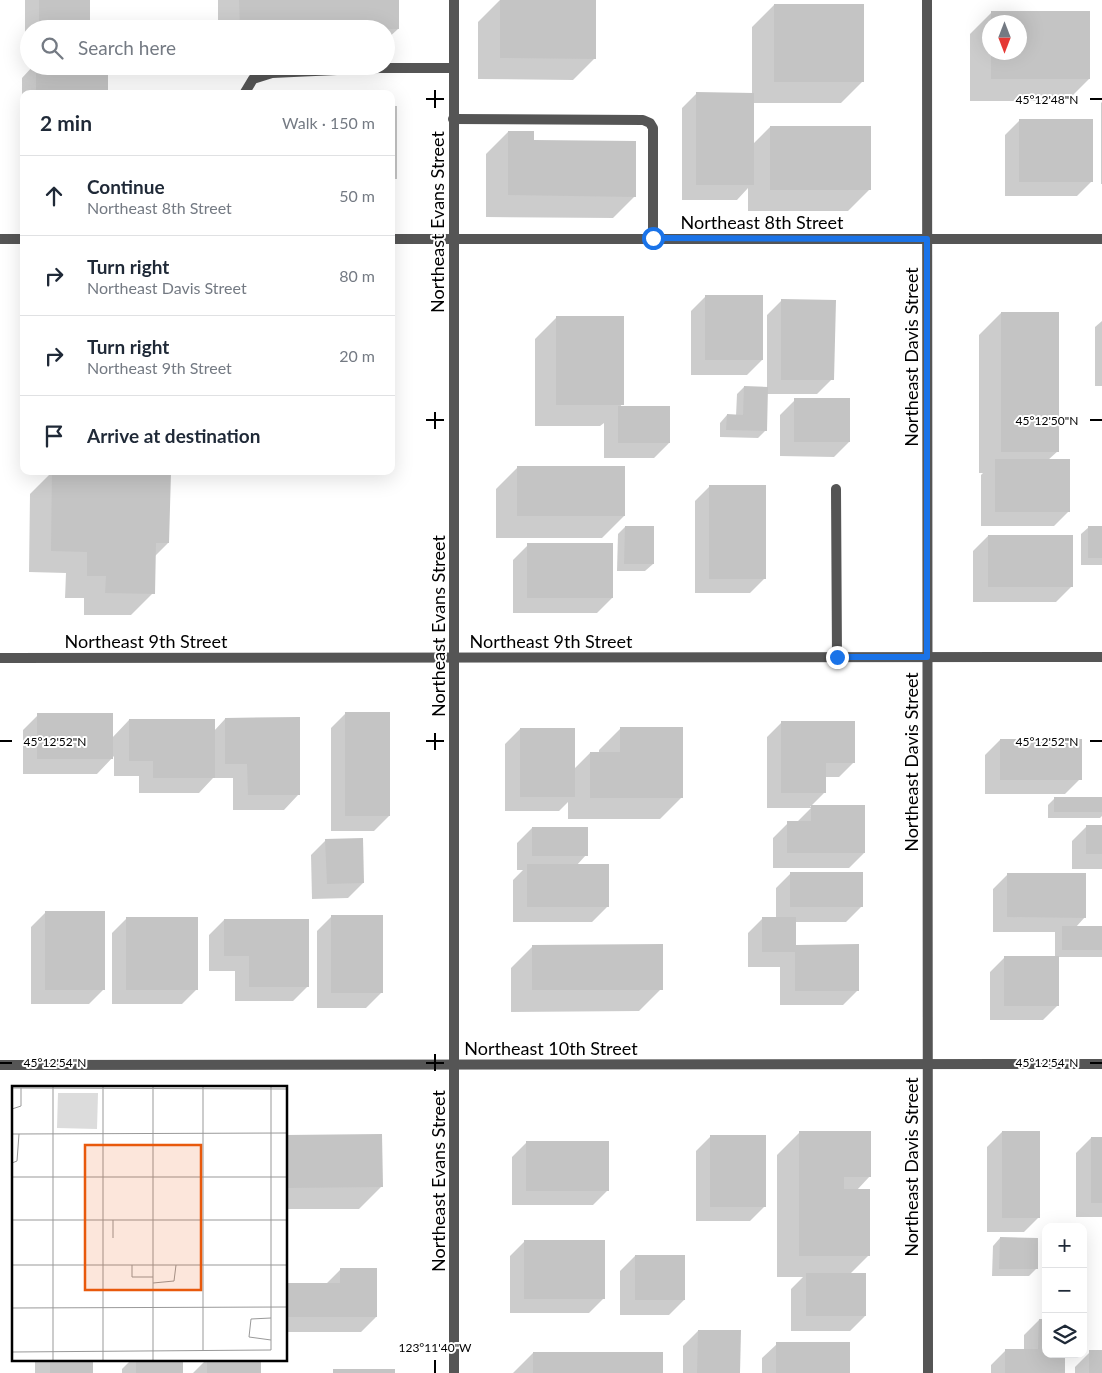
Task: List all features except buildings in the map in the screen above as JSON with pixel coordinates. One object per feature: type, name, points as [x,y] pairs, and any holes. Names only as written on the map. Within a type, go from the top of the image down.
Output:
[{"type":"street","name":"Northeast Evans Street","points":[[454,0],[454,1373]]},
{"type":"street","name":"Northeast Davis Street","points":[[927,0],[928,1373]]},
{"type":"street","points":[[395,68],[454,68]]},
{"type":"street","points":[[246,90],[253,79],[266,75]]},
{"type":"street","points":[[453,119],[643,120],[650,123],[653,128],[653,238]]},
{"type":"street","points":[[0,239],[20,239]]},
{"type":"street","name":"Northeast 8th Street","points":[[395,239],[1102,239]]},
{"type":"street","points":[[836,488],[837,657]]},
{"type":"street","name":"Northeast 9th Street","points":[[0,658],[1102,657]]},
{"type":"street","name":"Northeast 10th Street","points":[[0,1065],[1102,1064]]},
{"type":"route","points":[[653,238],[927,239],[927,657],[837,657]]}]
